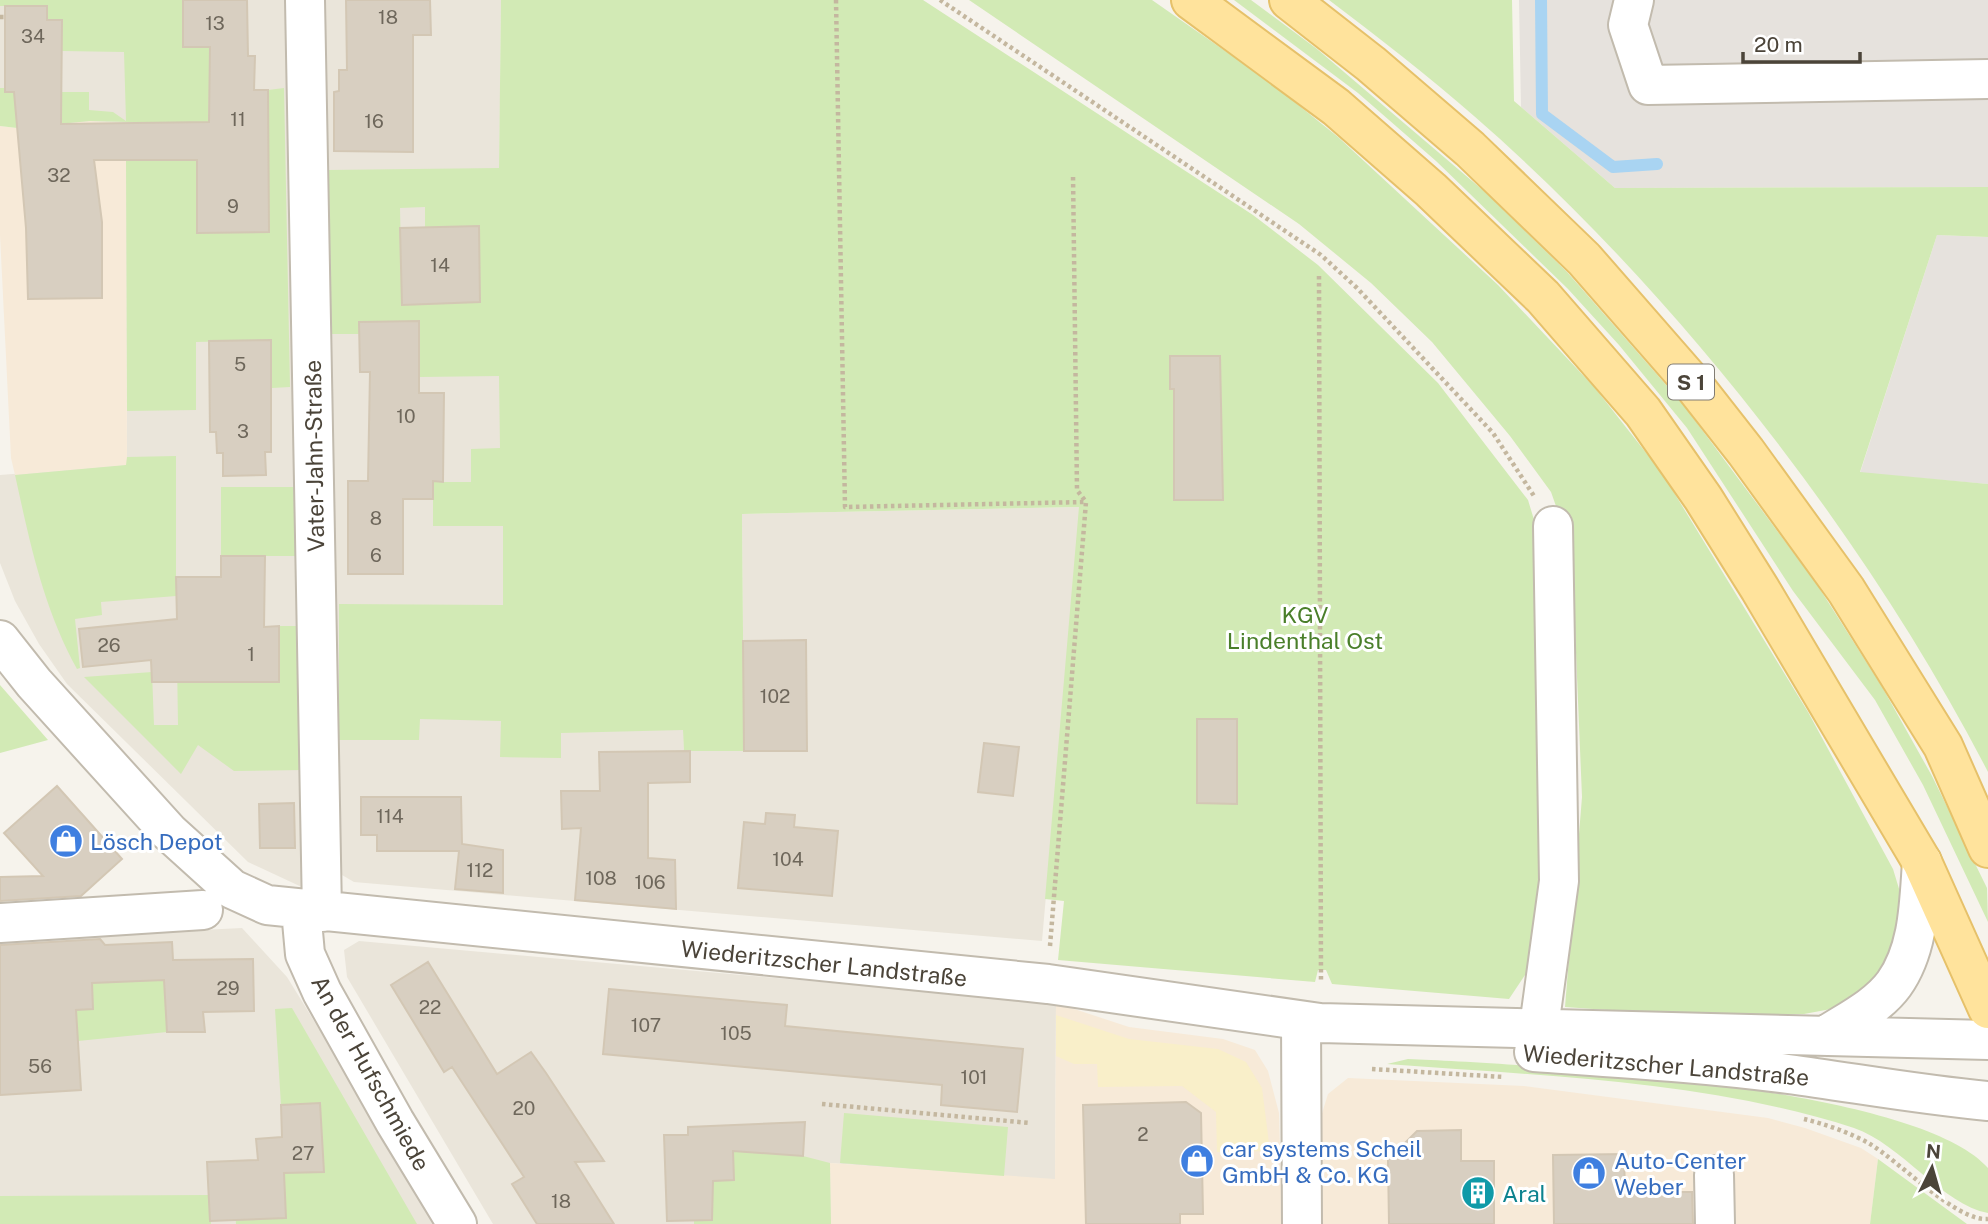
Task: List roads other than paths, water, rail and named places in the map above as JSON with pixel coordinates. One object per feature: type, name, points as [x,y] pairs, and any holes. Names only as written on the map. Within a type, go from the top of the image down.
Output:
[{"type":"main road","name":"S 1","points":[[1191,0],[1336,107],[1431,190],[1543,297],[1643,412],[1703,498],[1760,589],[1922,862],[1988,1009]]},
{"type":"main road","name":"S 1","points":[[1290,0],[1371,64],[1479,158],[1584,259],[1688,378],[1746,452],[1846,590],[1943,746],[1988,849]]},
{"type":"street","name":"Vater-Jahn-Straße","points":[[305,0],[312,911]]},
{"type":"street","points":[[1634,0],[1628,24],[1648,85],[1988,79]]},
{"type":"street","points":[[1539,1027],[1559,881],[1553,526]]},
{"type":"street","points":[[0,640],[34,683],[169,832],[232,889],[267,905],[312,911]]},
{"type":"street","points":[[1828,1034],[1874,1003],[1894,984],[1911,948],[1918,919],[1922,862]]},
{"type":"street","points":[[0,923],[203,910]]},
{"type":"street","name":"Wiederitzscher Landstraße","points":[[312,911],[1048,984],[1322,1023],[1440,1046],[1701,1064],[1790,1074],[1907,1094],[1988,1101]]},
{"type":"street","name":"An der Hufschmiede","points":[[312,911],[305,954],[322,992],[395,1122],[457,1224]]},
{"type":"street","points":[[1302,1224],[1322,1023]]},
{"type":"street","name":"Wiederitzscher Landstraße","points":[[1322,1023],[1988,1040]]},
{"type":"street","points":[[1714,1175],[1715,1224]]},
{"type":"waterway","points":[[1541,0],[1542,114],[1613,167],[1657,164]]},
{"type":"place","name":"Lösch Depot","points":[[66,841]]},
{"type":"place","name":"car systems Scheil GmbH & Co. KG","points":[[1197,1161]]},
{"type":"place","name":"Auto-Center Weber","points":[[1589,1173]]},
{"type":"place","name":"Aral","points":[[1478,1193]]},
{"type":"park label","name":"KGV Lindenthal Ost","points":[[1305,627]]}]
